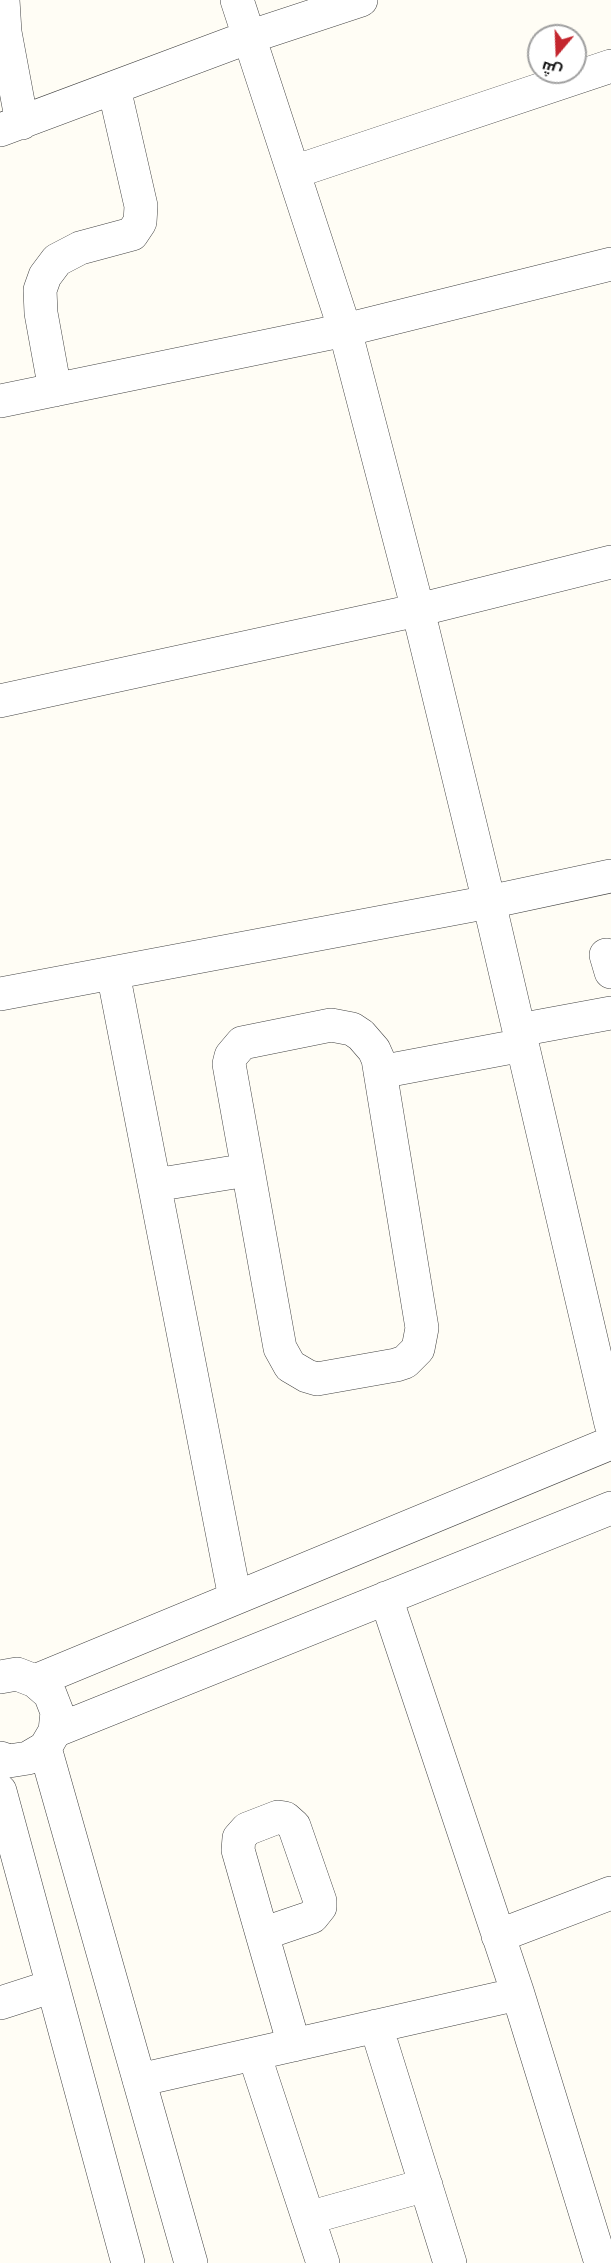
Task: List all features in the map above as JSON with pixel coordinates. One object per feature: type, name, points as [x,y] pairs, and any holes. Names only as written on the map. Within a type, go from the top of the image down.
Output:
[{"type":"street","points":[[3,0],[11,126],[249,37],[361,0]]},
{"type":"street","points":[[237,0],[345,330],[418,610],[489,902],[611,1424]]},
{"type":"street","points":[[294,172],[611,66]]},
{"type":"street","points":[[55,390],[41,313],[40,290],[45,276],[57,261],[80,248],[132,234],[140,222],[141,206],[114,88]]},
{"type":"street","points":[[0,401],[345,330],[611,264]]},
{"type":"street","points":[[0,701],[418,610],[611,562]]},
{"type":"street","points":[[0,994],[489,902],[611,876]]},
{"type":"street","points":[[113,973],[235,1598]]},
{"type":"street","points":[[380,1072],[521,1038],[611,1013]]},
{"type":"street","points":[[331,1025],[352,1029],[368,1042],[378,1059],[422,1328],[418,1349],[405,1362],[317,1378],[308,1376],[290,1366],[280,1348],[248,1170],[229,1064],[231,1056],[242,1043],[331,1025]]},
{"type":"street","points":[[154,1185],[248,1170]]},
{"type":"street","points":[[35,1681],[611,1443]]},
{"type":"street","points":[[0,1758],[9,1761],[28,1758],[50,1740],[386,1598],[611,1508]]},
{"type":"street","points":[[386,1598],[518,1994],[601,2263]]},
{"type":"street","points":[[0,1677],[17,1674],[35,1681],[50,1694],[57,1712],[50,1740],[139,2080],[191,2263]]},
{"type":"street","points":[[0,1791],[128,2263]]},
{"type":"street","points":[[498,1936],[611,1893]]},
{"type":"street","points":[[262,1934],[294,2045]]},
{"type":"street","points":[[0,2003],[53,1986]]},
{"type":"street","points":[[139,2080],[518,1994]]},
{"type":"street","points":[[376,2026],[450,2263]]},
{"type":"street","points":[[254,2054],[323,2263]]},
{"type":"street","points":[[308,2218],[426,2186]]}]
